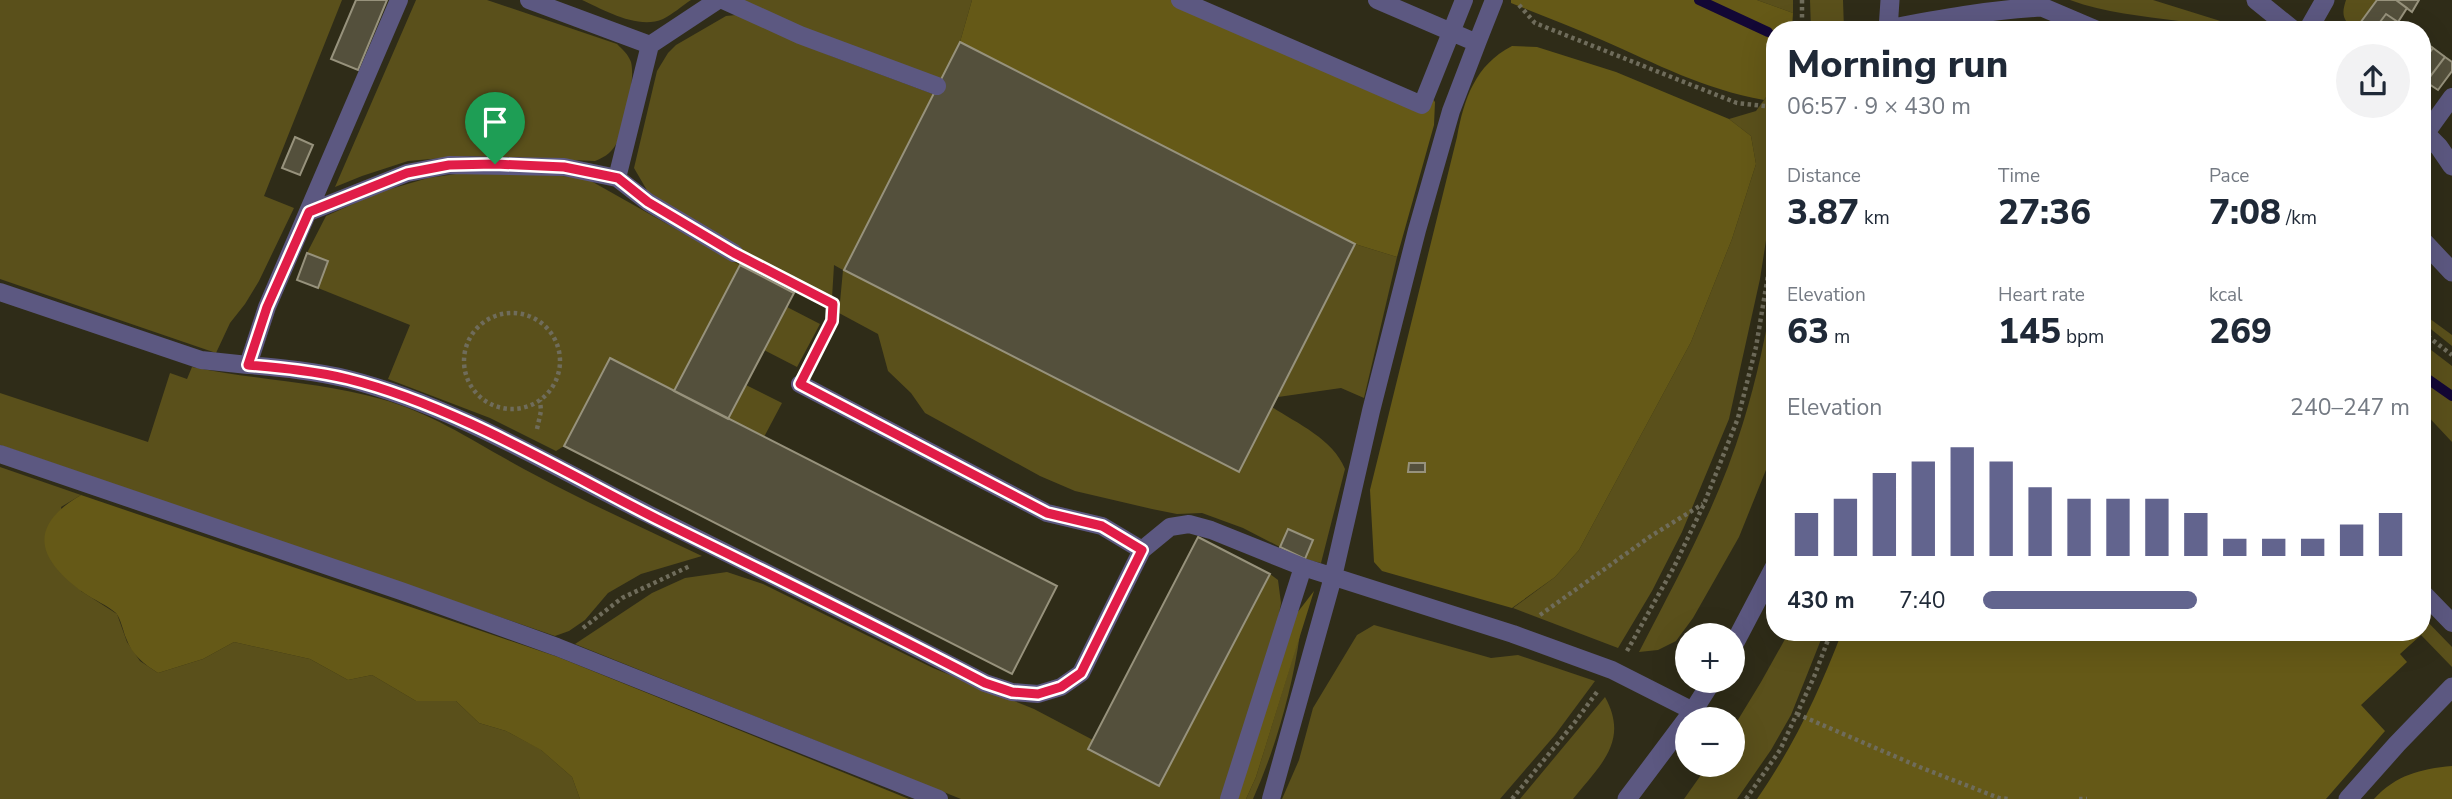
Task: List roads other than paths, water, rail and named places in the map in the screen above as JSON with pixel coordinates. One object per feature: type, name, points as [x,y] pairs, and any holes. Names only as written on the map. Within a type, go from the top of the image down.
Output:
[{"type":"street","points":[[1889,21],[1890,0]]},
{"type":"street","points":[[2256,0],[2282,21]]},
{"type":"street","points":[[2313,21],[2325,0]]},
{"type":"street","points":[[1930,21],[2037,4],[2076,21]]},
{"type":"street","points":[[2431,138],[2452,166]]},
{"type":"street","points":[[2431,250],[2452,272]]},
{"type":"street","points":[[1745,623],[1766,583]]},
{"type":"street","points":[[2348,799],[2452,687]]},
{"type":"street","points":[[1627,799],[1675,735]]},
{"type":"lane","points":[[248,365],[267,307],[399,0]]},
{"type":"lane","points":[[529,0],[650,45]]},
{"type":"lane","points":[[618,178],[650,45],[721,0],[800,35],[937,86]]},
{"type":"lane","points":[[1180,0],[1422,105],[1464,0]]},
{"type":"lane","points":[[1377,0],[1477,43]]},
{"type":"lane","points":[[1271,799],[1333,577],[1416,230],[1451,111],[1494,0]]},
{"type":"lane","points":[[2431,122],[2452,97]]},
{"type":"lane","points":[[309,212],[407,173],[449,165],[564,167],[618,178],[648,202],[734,253]]},
{"type":"lane","points":[[0,292],[201,360],[293,369],[346,379],[397,394],[531,454],[985,683],[1012,692],[1038,694],[1061,687],[1081,673],[1142,550],[1170,527],[1189,524],[1211,530],[1303,567],[1513,634],[1612,670],[1685,707]]},
{"type":"lane","points":[[800,384],[1047,513],[1102,526],[1142,550]]},
{"type":"lane","points":[[0,454],[557,647],[939,799]]},
{"type":"lane","points":[[1229,799],[1303,567]]},
{"type":"lane","points":[[2431,601],[2452,623]]},
{"type":"waterway","points":[[1699,0],[1766,31]]},
{"type":"waterway","points":[[2431,381],[2452,396]]}]
